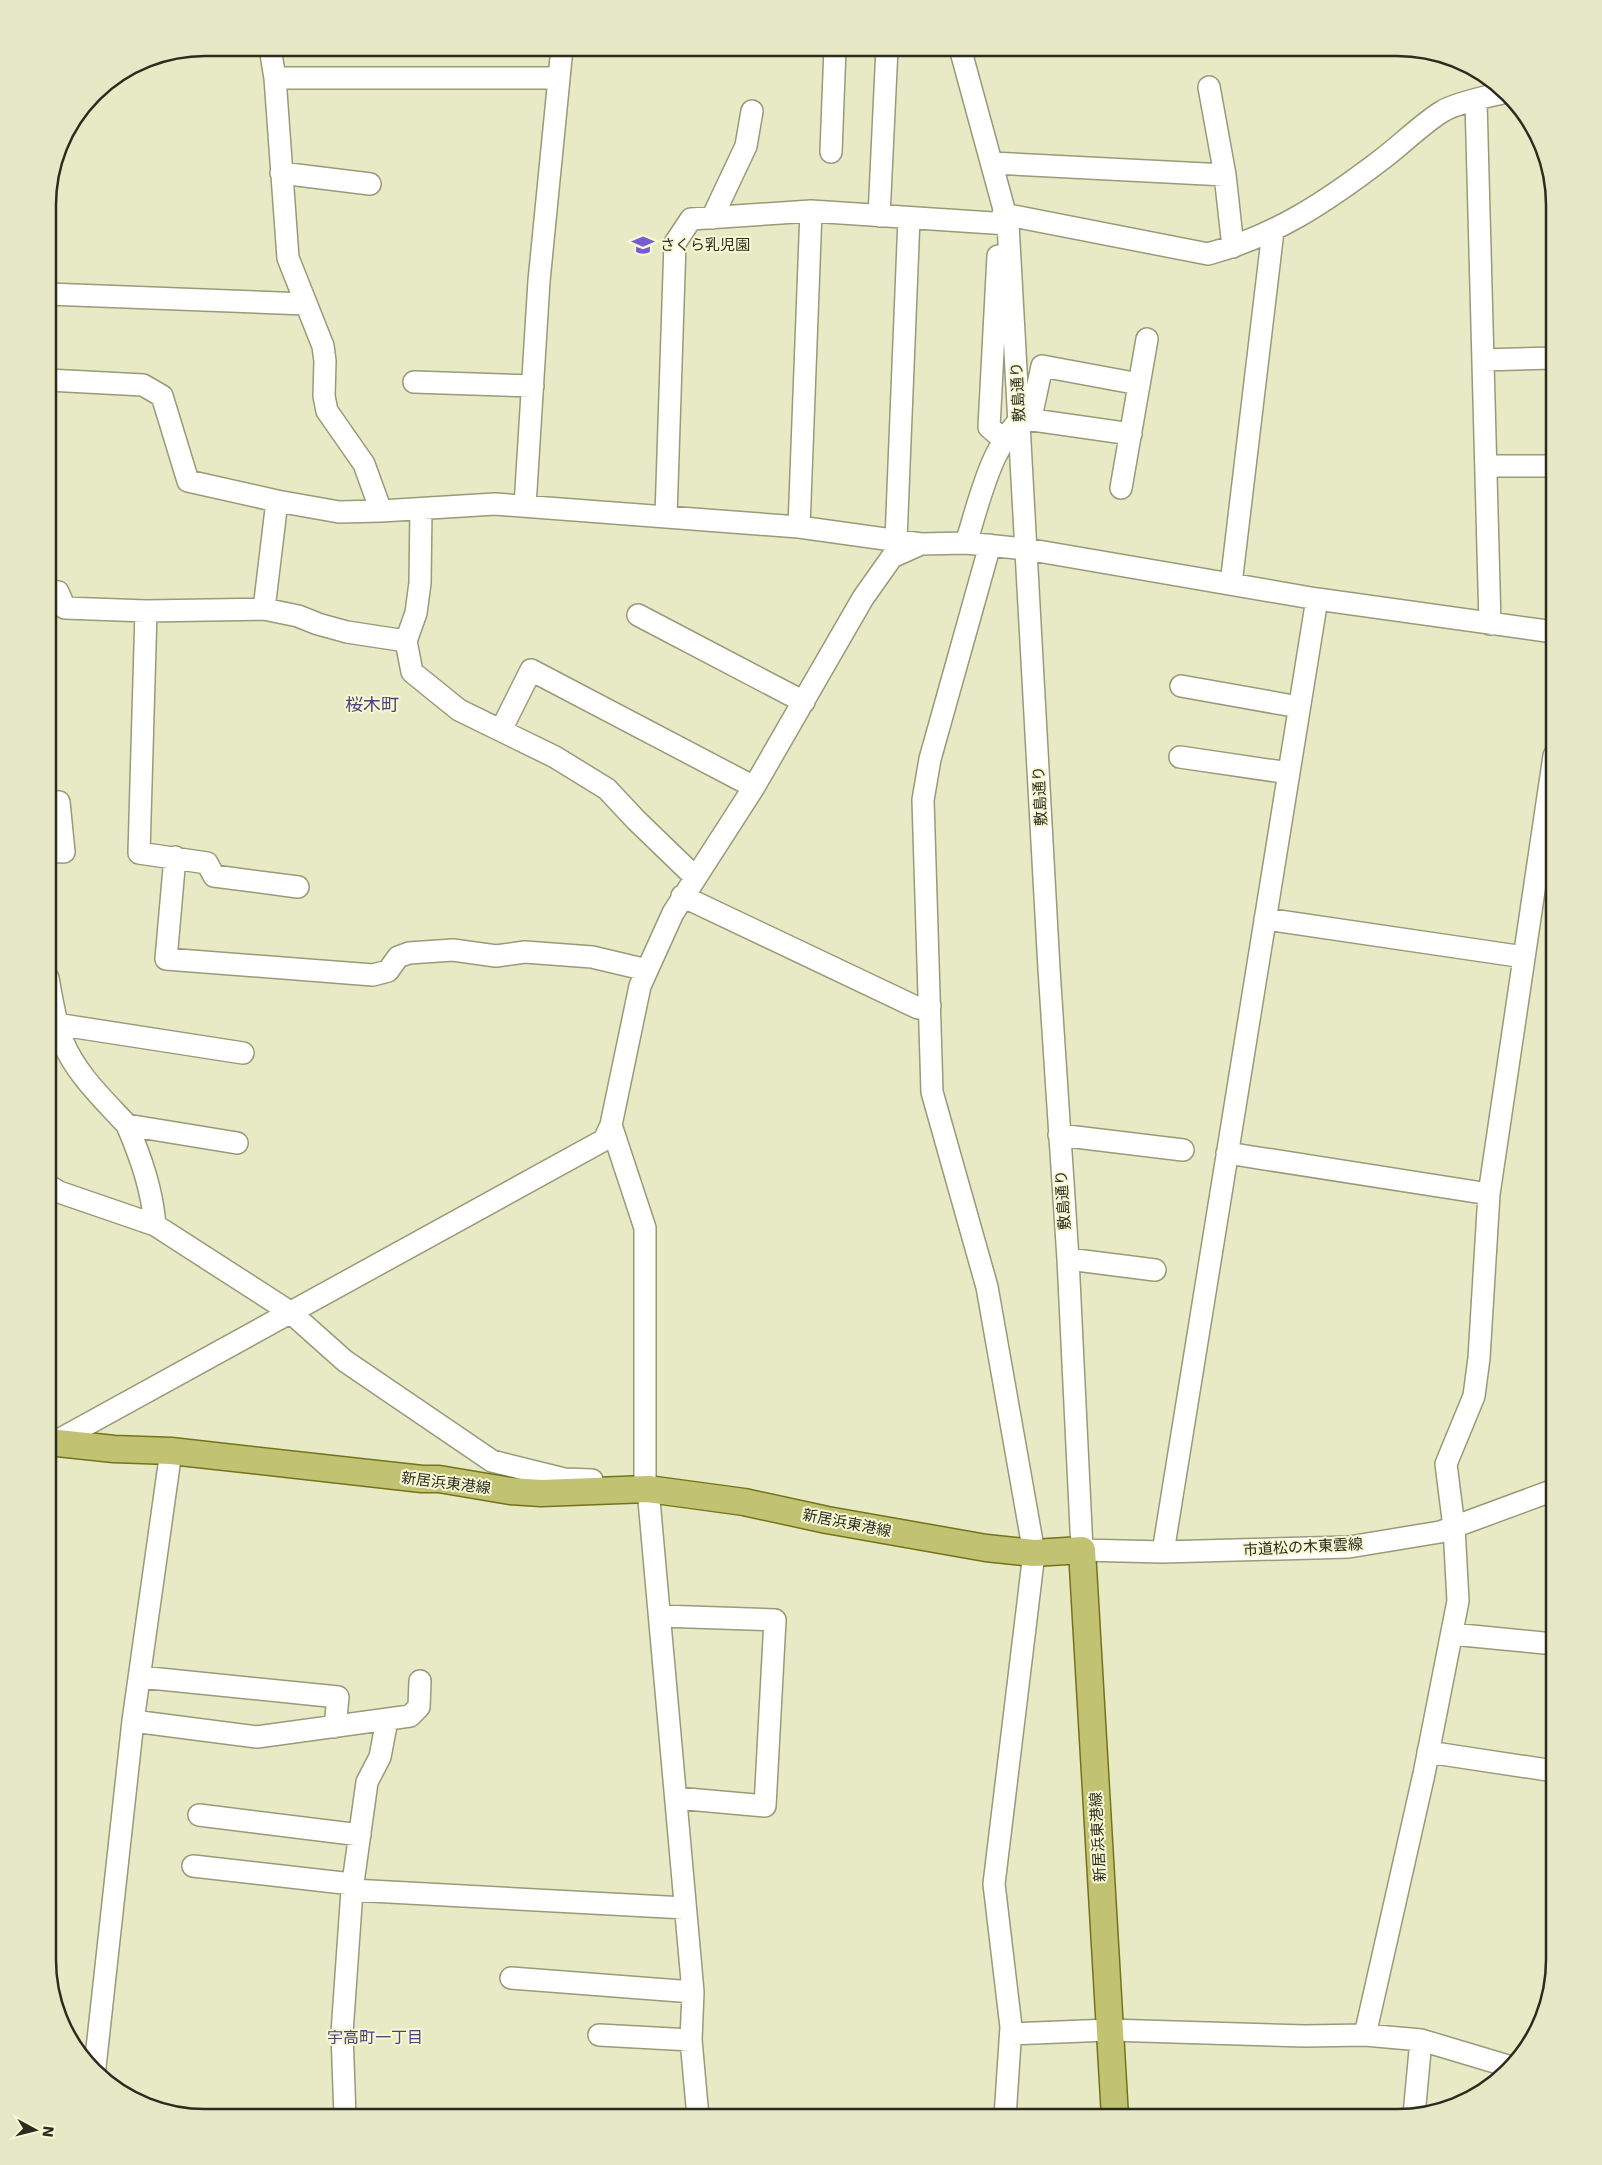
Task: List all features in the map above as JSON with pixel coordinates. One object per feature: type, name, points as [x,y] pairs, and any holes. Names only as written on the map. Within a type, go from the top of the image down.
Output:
[{"type":"main road","name":"新居浜東港線","points":[[56,1443],[114,1449],[171,1451],[422,1479],[439,1479],[510,1491],[541,1493],[647,1484],[827,1520],[977,1547],[1034,1553],[1082,1550],[1114,2109]]},
{"type":"street","points":[[271,56],[275,78],[288,258],[323,346],[325,362],[324,396],[327,411],[364,464],[381,511]]},
{"type":"street","points":[[525,506],[539,281],[561,56]]},
{"type":"street","points":[[831,152],[835,57]]},
{"type":"street","points":[[879,216],[887,57]]},
{"type":"street","name":"敷島通り","points":[[962,57],[992,162],[1004,221],[1019,418],[1059,1135],[1068,1259],[1082,1550]]},
{"type":"street","points":[[275,78],[559,78]]},
{"type":"street","points":[[1209,87],[1225,175],[1233,247]]},
{"type":"street","points":[[666,516],[675,243],[691,219],[811,211],[909,218],[1004,221],[1208,254],[1233,247],[1298,218],[1380,161],[1444,110],[1496,95]]},
{"type":"street","points":[[1476,101],[1490,624]]},
{"type":"street","points":[[712,218],[746,146],[752,111]]},
{"type":"street","points":[[992,162],[1225,175]]},
{"type":"street","points":[[281,173],[370,184]]},
{"type":"street","points":[[798,528],[811,211]]},
{"type":"street","points":[[896,540],[909,218]]},
{"type":"street","points":[[1004,221],[989,427],[1005,441]]},
{"type":"street","points":[[1231,584],[1272,231]]},
{"type":"street","points":[[57,294],[306,304]]},
{"type":"street","points":[[1121,488],[1147,339]]},
{"type":"street","points":[[1483,360],[1546,358]]},
{"type":"street","points":[[966,543],[994,459],[1019,418],[1034,408],[1042,366],[1139,384]]},
{"type":"street","points":[[57,381],[143,386],[162,396],[188,481],[277,501],[340,512],[494,504],[666,516],[798,528],[921,544],[966,543],[990,545],[1026,549],[1317,599],[1546,631]]},
{"type":"street","points":[[414,382],[533,386]]},
{"type":"street","points":[[1019,418],[1130,434]]},
{"type":"street","points":[[1486,466],[1546,466]]},
{"type":"street","points":[[264,609],[277,501]]},
{"type":"street","points":[[421,508],[420,583],[416,613],[406,641],[412,672],[459,710],[555,757],[607,789],[695,877]]},
{"type":"street","points":[[56,1439],[604,1140],[611,1125],[636,1005],[647,970],[682,896],[754,787],[863,598],[892,557],[921,544]]},
{"type":"street","points":[[990,545],[932,750],[924,800],[932,1092],[987,1287],[1034,1553],[994,1884],[1012,2026],[1006,2109]]},
{"type":"street","points":[[57,592],[64,608],[146,611],[264,609],[298,616],[347,632],[406,641]]},
{"type":"street","points":[[1163,1552],[1317,599]]},
{"type":"street","points":[[146,611],[139,853],[207,863],[214,876],[298,887]]},
{"type":"street","points":[[638,616],[804,702]]},
{"type":"street","points":[[501,730],[531,670],[754,787]]},
{"type":"street","points":[[1181,686],[1299,707]]},
{"type":"street","points":[[1180,757],[1289,773]]},
{"type":"street","points":[[57,802],[59,802],[64,852],[57,852]]},
{"type":"street","points":[[1366,2035],[1428,1752],[1458,1601],[1454,1527],[1446,1464],[1474,1396],[1479,1358],[1489,1194],[1546,810]]},
{"type":"street","points":[[175,857],[166,959],[373,975],[388,971],[398,957],[410,953],[453,950],[496,956],[525,952],[592,957],[647,970]]},
{"type":"street","points":[[682,896],[918,1008],[930,1006]]},
{"type":"street","points":[[1265,919],[1524,957]]},
{"type":"street","points":[[57,1024],[243,1053]]},
{"type":"street","points":[[57,1025],[64,1045],[87,1081],[127,1125],[142,1159],[153,1198],[155,1225]]},
{"type":"street","points":[[127,1125],[236,1142]]},
{"type":"street","points":[[611,1125],[645,1228],[647,1484],[693,1992],[691,2040],[697,2109]]},
{"type":"street","points":[[1059,1135],[1183,1150]]},
{"type":"street","points":[[1228,1153],[1489,1194]]},
{"type":"street","points":[[56,1190],[155,1225],[290,1312],[345,1361],[492,1461],[564,1479],[647,1484]]},
{"type":"street","points":[[1068,1259],[1155,1270]]},
{"type":"street","points":[[96,2061],[134,1721],[171,1451]]},
{"type":"street","name":"市道松の木東雲線","points":[[1082,1550],[1163,1552],[1349,1546],[1440,1532],[1546,1493]]},
{"type":"street","points":[[660,1616],[775,1620],[765,1806],[676,1798]]},
{"type":"street","points":[[1452,1634],[1546,1643]]},
{"type":"street","points":[[140,1677],[338,1697],[335,1727]]},
{"type":"street","points":[[134,1721],[257,1737],[388,1720],[410,1716],[419,1707],[420,1682]]},
{"type":"street","points":[[345,2109],[342,2033],[352,1887],[367,1782],[380,1757],[388,1720]]},
{"type":"street","points":[[1428,1752],[1546,1770]]},
{"type":"street","points":[[199,1816],[360,1835]]},
{"type":"street","points":[[193,1866],[352,1887],[685,1908]]},
{"type":"street","points":[[511,1978],[693,1992]]},
{"type":"street","points":[[1011,2034],[1109,2030],[1305,2036],[1366,2035],[1421,2040],[1503,2064]]},
{"type":"street","points":[[600,2035],[691,2040]]},
{"type":"street","points":[[1415,2107],[1421,2040]]},
{"type":"place","name":"さくら乳児園","points":[[643,245]]},
{"type":"district","name":"桜木町","points":[[372,705]]},
{"type":"district","name":"宇高町一丁目","points":[[375,2037]]}]
